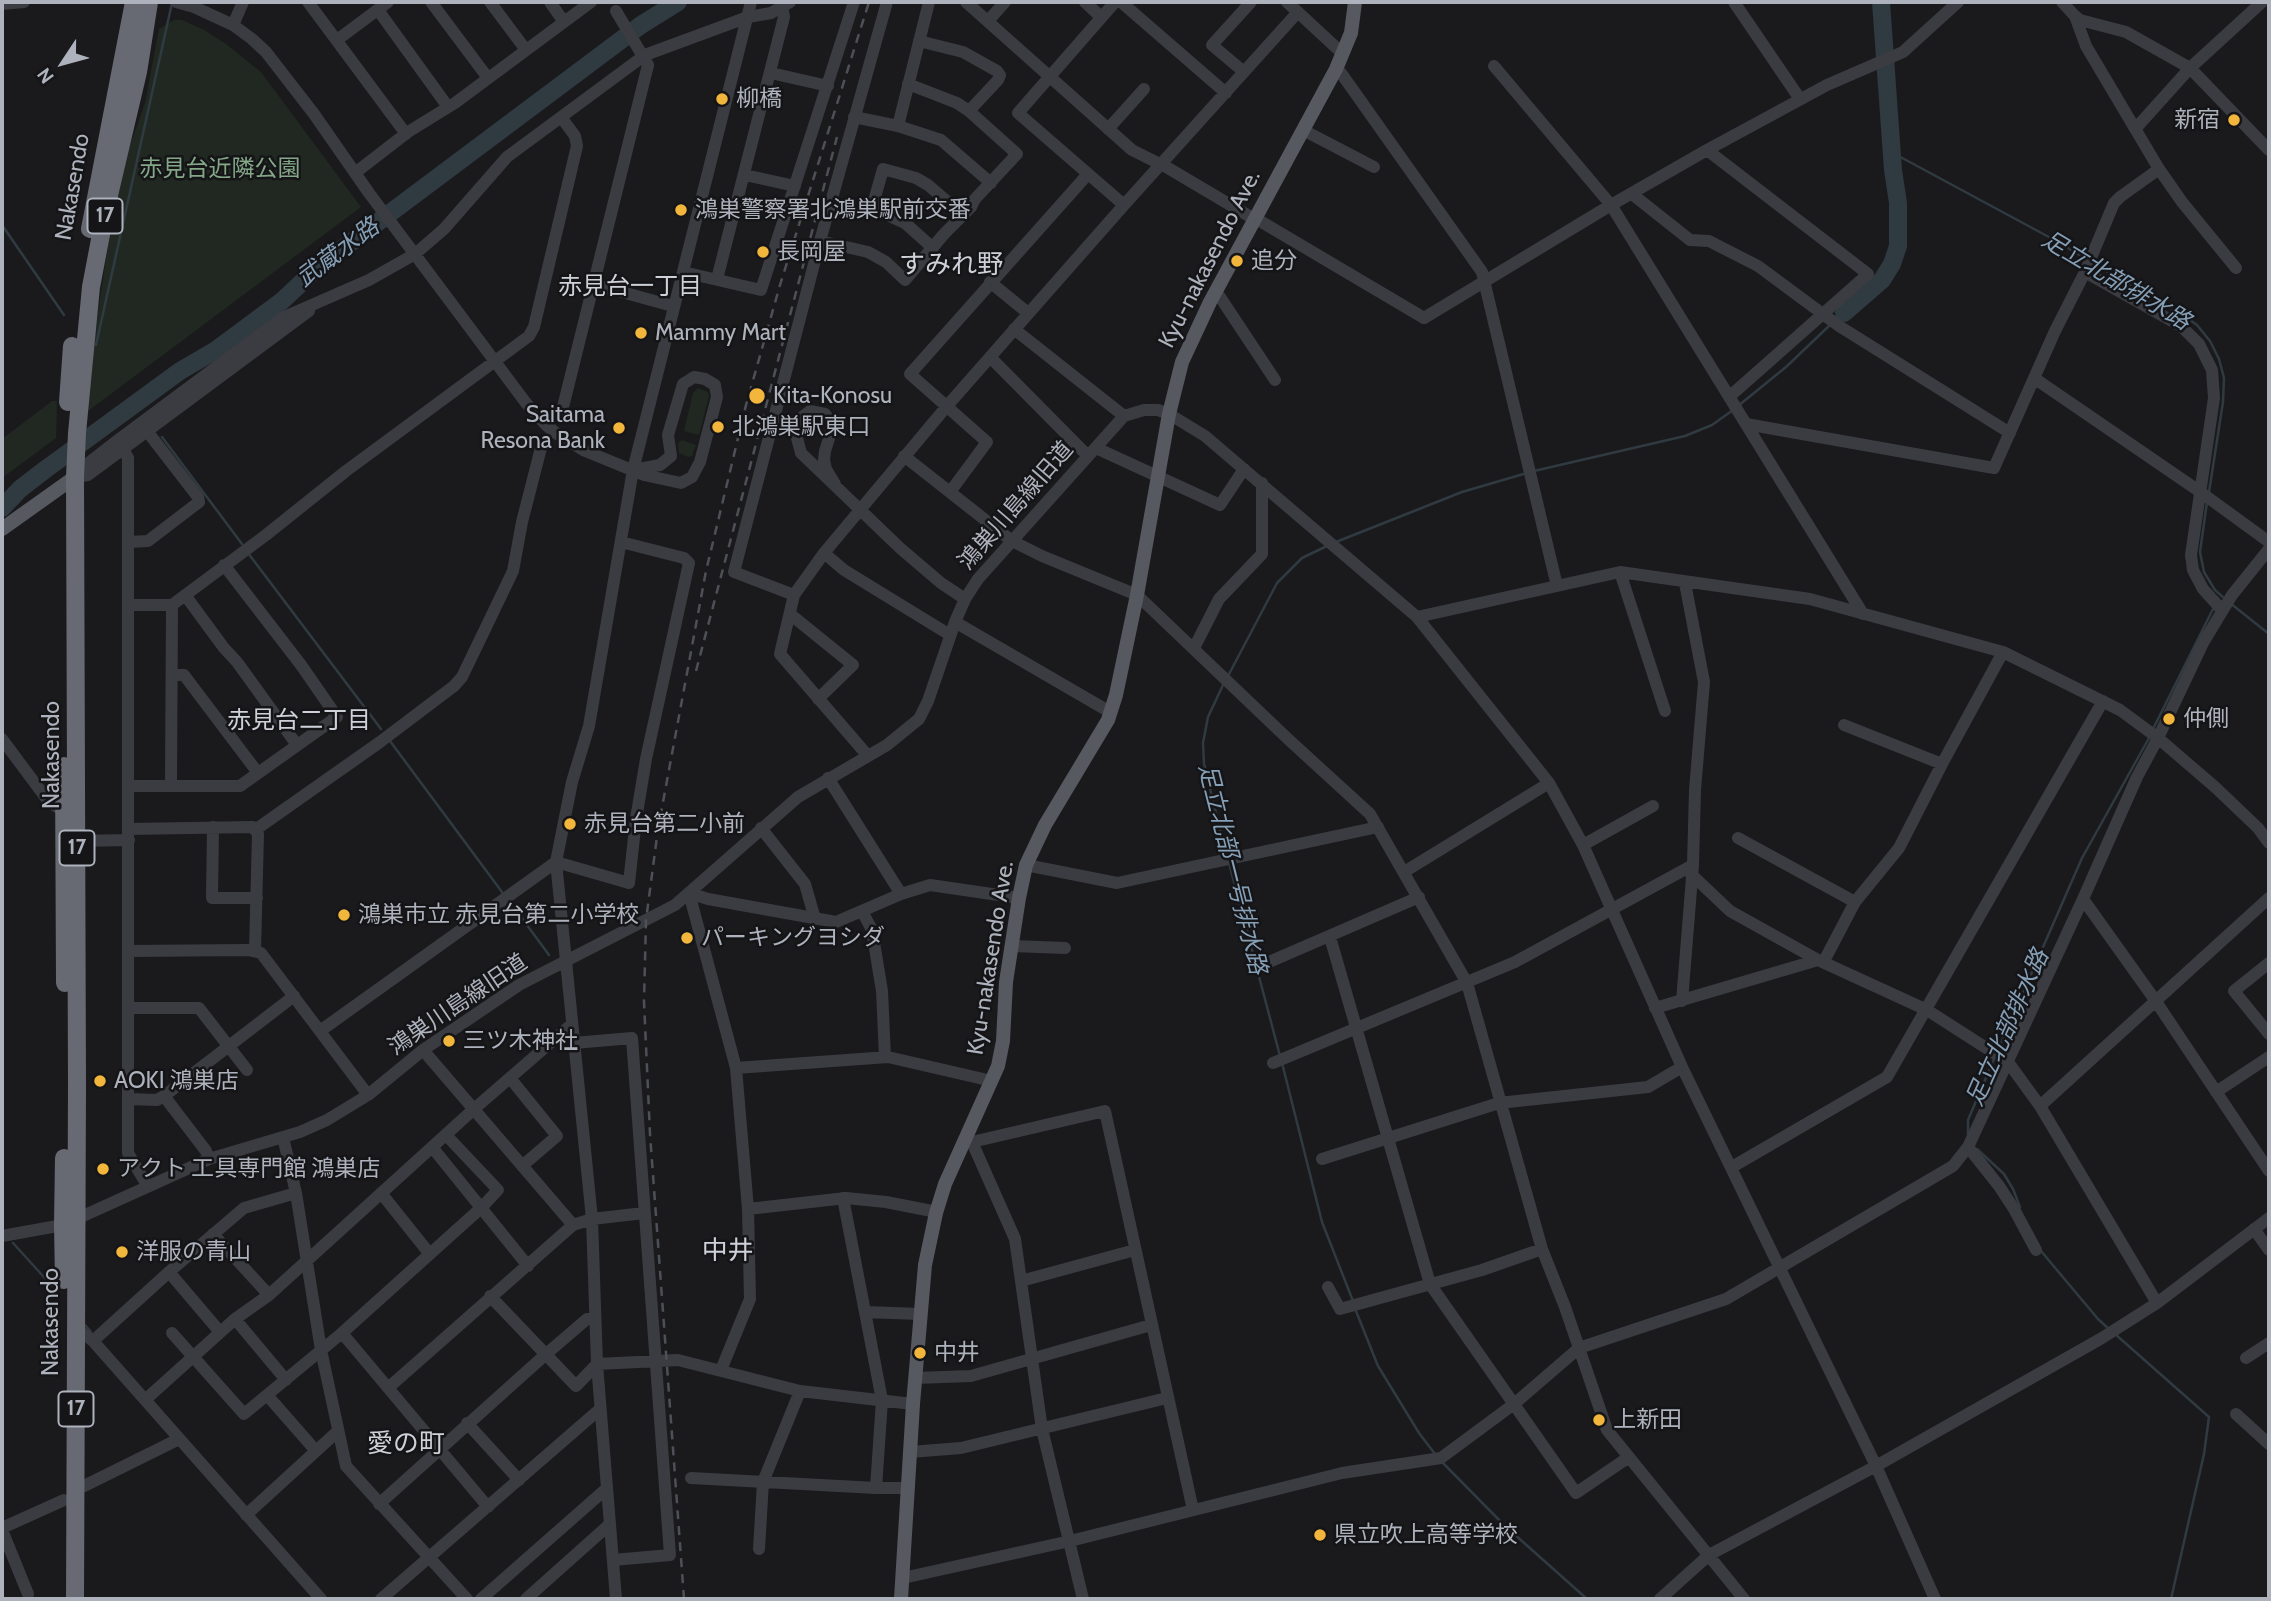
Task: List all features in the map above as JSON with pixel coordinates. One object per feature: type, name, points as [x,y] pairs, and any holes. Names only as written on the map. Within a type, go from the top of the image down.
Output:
[{"type":"highway","name":"Nakasendo","points":[[64,1599],[76,1328],[69,1221],[66,1086],[64,811],[71,437],[69,372],[96,194],[134,2]]},
{"type":"highway","name":"Nakasendo","points":[[71,437],[91,287],[106,208],[138,72],[149,2]]},
{"type":"highway","name":"Nakasendo","points":[[70,474],[77,841],[66,1334],[75,1599]]},
{"type":"main road","name":"Kyu-nakasendo Ave.","points":[[901,1599],[925,1265],[946,1184],[969,1141],[992,1081],[1003,1041],[1006,982],[1018,898],[1026,864],[1040,834],[1108,720],[1116,695],[1137,595],[1169,414],[1182,362],[1215,292],[1336,69],[1353,23],[1355,2]]},
{"type":"main road","points":[[2,529],[70,474]]},
{"type":"street","points":[[2,4],[24,2]]},
{"type":"street","points":[[176,2],[233,25],[266,52],[534,413],[558,435],[583,450],[644,475],[676,483],[687,481],[700,461],[718,397],[715,385],[711,381],[694,377],[683,384],[668,435],[671,456],[660,465],[633,470]]},
{"type":"street","points":[[233,25],[242,10],[243,2]]},
{"type":"street","points":[[308,2],[406,134]]},
{"type":"street","points":[[432,2],[488,78]]},
{"type":"street","points":[[490,2],[526,50]]},
{"type":"street","points":[[550,2],[564,22]]},
{"type":"street","points":[[355,173],[591,2]]},
{"type":"street","points":[[683,272],[761,290],[854,2]]},
{"type":"street","points":[[794,595],[734,572],[820,241],[887,2]]},
{"type":"street","points":[[898,126],[929,2]]},
{"type":"street","points":[[966,2],[1132,150],[1255,218],[1424,318],[1707,150],[1827,85],[1893,57],[1913,45],[1958,2]]},
{"type":"street","points":[[988,21],[1005,2]]},
{"type":"street","points":[[1085,2],[1101,17]]},
{"type":"street","points":[[1115,2],[1018,113],[1124,205]]},
{"type":"street","points":[[1121,2],[1226,93]]},
{"type":"street","points":[[1244,72],[1212,45],[1251,2]]},
{"type":"street","points":[[1287,2],[1342,53]]},
{"type":"street","points":[[1734,2],[1800,99]]},
{"type":"street","points":[[2062,2],[2080,20],[2126,32],[2190,68],[2269,150]]},
{"type":"street","points":[[2136,128],[2190,68],[2262,2]]},
{"type":"street","points":[[121,444],[282,318],[389,271],[412,250],[444,229],[506,158],[645,55],[749,10],[771,13],[786,4]]},
{"type":"street","points":[[717,279],[771,73],[786,4]]},
{"type":"street","points":[[337,40],[383,6],[448,107]]},
{"type":"street","points":[[561,415],[648,65],[615,6]]},
{"type":"street","points":[[616,1599],[597,1364],[592,1219],[556,862],[572,782],[589,726],[633,470],[749,10]]},
{"type":"street","points":[[867,756],[780,654],[794,595],[824,553],[947,406],[1298,12]]},
{"type":"street","points":[[2075,16],[2086,46],[2159,169],[2182,202],[2236,268]]},
{"type":"street","points":[[919,41],[963,52],[1000,75],[969,111]]},
{"type":"street","points":[[1494,66],[1611,205],[1863,614]]},
{"type":"street","points":[[1336,69],[1486,281],[1505,372],[1557,586]]},
{"type":"street","points":[[771,73],[828,86]]},
{"type":"street","points":[[820,241],[868,253],[886,262],[905,280],[1017,154],[969,111],[941,95],[908,84]]},
{"type":"street","points":[[1108,129],[1144,89]]},
{"type":"street","points":[[129,605],[172,605],[528,336],[534,327],[577,146],[575,136],[562,117]]},
{"type":"street","points":[[854,117],[898,126],[946,143],[991,183]]},
{"type":"street","points":[[1303,130],[1374,167]]},
{"type":"street","points":[[1707,150],[1868,274],[1731,400]]},
{"type":"street","points":[[933,248],[905,223],[872,208],[883,169],[916,178],[963,215]]},
{"type":"street","points":[[1743,419],[1994,468],[2115,203],[2159,169]]},
{"type":"street","points":[[950,492],[987,442],[910,374],[1088,174]]},
{"type":"street","points":[[745,175],[795,186]]},
{"type":"street","points":[[1632,194],[1690,240],[1709,241],[1758,266],[1839,326],[2010,433]]},
{"type":"street","points":[[2085,272],[2181,326],[2193,336],[2206,356],[2214,379],[2214,398],[2191,555],[2193,570],[2203,589],[2227,603]]},
{"type":"street","points":[[990,282],[1028,313]]},
{"type":"street","points":[[593,284],[669,305]]},
{"type":"street","points":[[1215,292],[1275,380]]},
{"type":"street","points":[[70,474],[147,431],[321,303]]},
{"type":"street","points":[[1014,329],[1124,416],[1144,410],[1158,410],[1169,414],[1205,436],[1262,483],[1321,537],[1417,617],[1549,783],[1583,845],[1682,1067],[1875,1466],[1936,1599]]},
{"type":"street","points":[[990,357],[1092,452],[1220,505],[1244,469]]},
{"type":"street","points":[[2034,378],[2269,542]]},
{"type":"street","points":[[835,484],[824,460],[831,422],[825,414],[810,411],[802,418],[797,438],[804,457],[920,566],[965,599]]},
{"type":"street","name":"鴻巣川島線旧道","points":[[2,1236],[69,1221],[209,1159],[283,1137],[327,1120],[368,1095],[423,1050],[519,985],[675,905],[798,797],[887,745],[919,719],[928,701],[955,622],[978,579],[1124,416]]},
{"type":"street","points":[[128,542],[148,541],[199,502],[198,496],[147,431]]},
{"type":"street","points":[[121,444],[128,458],[129,1157],[147,1185]]},
{"type":"street","points":[[255,830],[380,742],[462,677],[513,571],[522,522],[542,444]]},
{"type":"street","points":[[904,456],[1012,541],[1137,595],[1287,739],[1370,814],[1467,983],[1542,1249],[1607,1430],[1744,1599]]},
{"type":"street","points":[[1194,648],[1219,599],[1262,554],[1262,483]]},
{"type":"street","points":[[556,862],[629,883],[646,759],[689,563],[684,558],[621,542]]},
{"type":"street","points":[[903,1578],[1070,1541],[1342,1474],[1441,1458],[1514,1404],[1579,1348],[1718,1302],[1953,1166],[1968,1147],[2137,777],[2203,642],[2227,603],[2269,549]]},
{"type":"street","points":[[824,553],[844,570],[950,635]]},
{"type":"street","points":[[128,786],[240,786],[337,717],[301,665],[224,565]]},
{"type":"street","points":[[1417,617],[1620,572],[1810,599],[2003,652],[2120,710],[2158,738],[2224,795],[2258,828],[2269,844]]},
{"type":"street","points":[[1620,572],[1665,711]]},
{"type":"street","points":[[1682,1001],[1704,682],[1685,583]]},
{"type":"street","points":[[185,595],[297,745]]},
{"type":"street","points":[[171,785],[172,605]]},
{"type":"street","points":[[790,614],[853,665],[818,699]]},
{"type":"street","points":[[955,622],[1110,712]]},
{"type":"street","points":[[1656,1008],[1821,960],[1855,902],[1899,848],[1941,764],[2003,652]]},
{"type":"street","points":[[172,675],[184,676],[258,773]]},
{"type":"street","points":[[1732,1167],[1888,1077],[2103,701]]},
{"type":"street","points":[[1844,725],[1941,764]]},
{"type":"street","points":[[2,739],[53,807],[64,811]]},
{"type":"street","points":[[828,778],[901,894]]},
{"type":"street","points":[[1405,872],[1549,783]]},
{"type":"street","points":[[1583,845],[1653,806]]},
{"type":"street","points":[[213,827],[212,898],[257,898]]},
{"type":"street","points":[[77,841],[213,827],[253,827],[258,834],[255,950]]},
{"type":"street","points":[[1026,864],[1117,883],[1378,827]]},
{"type":"street","points":[[761,828],[805,884],[815,919]]},
{"type":"street","points":[[1738,838],[1855,902]]},
{"type":"street","points":[[320,1031],[556,862]]},
{"type":"street","points":[[1278,1061],[1515,962],[1692,869]]},
{"type":"street","points":[[1692,869],[1730,911],[1821,960],[1927,1010],[2008,1062],[2040,1107],[2157,1303]]},
{"type":"street","points":[[689,893],[708,900],[836,922],[901,894],[930,885],[1018,898]]},
{"type":"street","points":[[689,893],[736,1068],[748,1209],[750,1299],[721,1370]]},
{"type":"street","points":[[1269,962],[1419,897]]},
{"type":"street","points":[[2040,1107],[2269,898]]},
{"type":"street","points":[[2083,899],[2155,1000],[2269,1171]]},
{"type":"street","points":[[862,911],[872,930],[881,991],[885,1057]]},
{"type":"street","points":[[1330,937],[1430,1284],[1576,1493],[1629,1457]]},
{"type":"street","points":[[1012,946],[1065,948]]},
{"type":"street","points":[[128,951],[255,950],[261,953],[368,1095]]},
{"type":"street","points":[[2269,963],[2234,991],[2269,1034]]},
{"type":"street","points":[[128,1099],[157,1100],[164,1096],[294,996]]},
{"type":"street","points":[[129,1008],[199,1008],[247,1070]]},
{"type":"street","points":[[145,1400],[235,1319],[269,1295],[572,1024]]},
{"type":"street","points":[[574,1043],[632,1038],[670,1555],[613,1560]]},
{"type":"street","points":[[423,1050],[573,1225]]},
{"type":"street","points":[[736,1068],[885,1057],[992,1081]]},
{"type":"street","points":[[2216,1092],[2269,1057]]},
{"type":"street","points":[[1322,1159],[1499,1103],[1648,1087],[1682,1067]]},
{"type":"street","points":[[510,1078],[557,1136],[522,1166]]},
{"type":"street","points":[[164,1096],[206,1151],[209,1159]]},
{"type":"street","points":[[1083,1599],[1042,1429],[1015,1239],[969,1141],[1105,1111],[1193,1510]]},
{"type":"street","points":[[172,1334],[244,1414],[342,1333],[498,1190],[446,1135]]},
{"type":"street","points":[[283,1137],[296,1193],[321,1350],[346,1466],[467,1599]]},
{"type":"street","points":[[432,1147],[528,1266]]},
{"type":"street","points":[[1968,1147],[1999,1186],[2036,1250]]},
{"type":"street","points":[[93,1341],[244,1208],[296,1193]]},
{"type":"street","points":[[381,1193],[429,1253]]},
{"type":"street","points":[[748,1209],[843,1198],[886,1202],[937,1212]]},
{"type":"street","points":[[843,1198],[882,1400],[876,1488]]},
{"type":"street","points":[[388,1388],[573,1225],[592,1219],[644,1213]]},
{"type":"street","points":[[1660,1599],[1709,1555],[1875,1466],[2102,1338],[2157,1303],[2269,1217]]},
{"type":"street","points":[[2254,1229],[2269,1250]]},
{"type":"street","points":[[213,1234],[269,1295]]},
{"type":"street","points":[[1328,1287],[1340,1310],[1482,1270],[1542,1249]]},
{"type":"street","points":[[1021,1281],[1135,1250]]},
{"type":"street","points":[[169,1272],[220,1332]]},
{"type":"street","points":[[490,1296],[576,1385],[597,1364],[678,1360],[800,1391],[913,1404]]},
{"type":"street","points":[[865,1312],[920,1314]]},
{"type":"street","points":[[235,1319],[286,1380]]},
{"type":"street","points":[[379,1504],[545,1354],[587,1319],[595,1319]]},
{"type":"street","points":[[915,1378],[971,1376],[1151,1325]]},
{"type":"street","points":[[76,1328],[93,1341],[321,1599]]},
{"type":"street","points":[[342,1333],[488,1507]]},
{"type":"street","points":[[2246,1358],[2269,1343]]},
{"type":"street","points":[[759,1549],[763,1482],[800,1391]]},
{"type":"street","points":[[267,1395],[316,1451]]},
{"type":"street","points":[[910,1452],[961,1448],[1167,1398]]},
{"type":"street","points":[[382,1599],[600,1409]]},
{"type":"street","points":[[2236,1414],[2269,1444]]},
{"type":"street","points":[[467,1423],[519,1480]]},
{"type":"street","points":[[246,1515],[338,1430]]},
{"type":"street","points":[[28,1594],[2,1529],[180,1439]]},
{"type":"street","points":[[691,1478],[908,1488]]},
{"type":"street","points":[[481,1599],[606,1489]]},
{"type":"street","points":[[526,1599],[610,1524]]},
{"type":"green space","name":"赤見台近隣公園","points":[[174,20],[182,20],[204,30],[261,72],[361,207],[88,411],[90,365],[115,199],[124,162],[145,103],[159,29]]},
{"type":"green space","points":[[698,388],[708,392],[709,396],[699,435],[684,431],[693,393]]},
{"type":"green space","points":[[52,401],[57,401],[56,438],[2,478],[2,439]]},
{"type":"green space","points":[[682,440],[696,445],[692,456],[679,453],[678,443]]},
{"type":"waterway","name":"武蔵水路","points":[[2,508],[20,489],[46,469],[180,371],[216,350],[282,301],[318,267],[641,25],[678,2]]},
{"type":"waterway","name":"足立北部一号排水路","points":[[1844,313],[1882,280],[1892,264],[1898,246],[1898,203],[1893,170],[1881,2]]},
{"type":"waterway","points":[[96,345],[172,3]]},
{"type":"waterway","name":"足立北部排水路","points":[[1893,153],[2086,259]]},
{"type":"waterway","points":[[2,225],[64,315]]},
{"type":"waterway","name":"足立北部排水路","points":[[2092,263],[2180,313],[2197,325],[2210,341],[2224,378],[2223,402],[2209,492]]},
{"type":"waterway","name":"足立北部一号排水路","points":[[1838,318],[1844,313]]},
{"type":"waterway","name":"足立北部一号排水路","points":[[1738,406],[1786,367],[1830,325]]},
{"type":"waterway","name":"足立北部一号排水路","points":[[1534,471],[1685,436],[1712,425],[1733,410]]},
{"type":"waterway","points":[[162,437],[242,544]]},
{"type":"waterway","name":"足立北部一号排水路","points":[[1336,542],[1462,492],[1527,473]]},
{"type":"waterway","name":"足立北部排水路","points":[[2207,502],[2200,552],[2204,572],[2215,590],[2225,599]]},
{"type":"waterway","name":"足立北部一号排水路","points":[[1228,676],[1277,583],[1302,558],[1327,546]]},
{"type":"waterway","points":[[248,553],[381,729]]},
{"type":"waterway","points":[[2230,603],[2269,634]]},
{"type":"waterway","name":"足立北部排水路","points":[[2153,729],[2213,609]]},
{"type":"waterway","name":"足立北部一号排水路","points":[[1223,685],[1208,717],[1203,743],[1204,764],[1226,854]]},
{"type":"waterway","name":"足立北部排水路","points":[[1998,1050],[2082,858],[2149,738]]},
{"type":"waterway","points":[[390,741],[502,892]]},
{"type":"waterway","name":"足立北部一号排水路","points":[[1229,863],[1280,1056]]},
{"type":"waterway","points":[[510,902],[549,955]]},
{"type":"waterway","name":"足立北部排水路","points":[[1968,1135],[1968,1120],[1994,1059]]},
{"type":"waterway","name":"足立北部一号排水路","points":[[1282,1063],[1322,1222],[1353,1301]]},
{"type":"waterway","name":"足立北部排水路","points":[[1977,1149],[2004,1174],[2020,1207]]},
{"type":"waterway","points":[[13,1243],[52,1286]]},
{"type":"waterway","name":"足立北部排水路","points":[[2041,1251],[2110,1330]]},
{"type":"waterway","name":"足立北部一号排水路","points":[[1356,1311],[1378,1366],[1435,1454]]},
{"type":"waterway","points":[[85,1325],[91,1332]]},
{"type":"waterway","name":"足立北部排水路","points":[[2115,1334],[2209,1417],[2204,1454],[2171,1599]]},
{"type":"waterway","name":"足立北部一号排水路","points":[[1442,1462],[1504,1525],[1587,1599]]},
{"type":"railway","points":[[684,1599],[650,1134],[644,1002],[646,920],[658,829],[706,571],[746,405],[780,285],[869,2]]},
{"type":"railway","points":[[696,671],[837,137]]},
{"type":"place","name":"柳橋","points":[[722,99]]},
{"type":"place","name":"新宿","points":[[2234,120]]},
{"type":"place","name":"鴻巣警察署北鴻巣駅前交番","points":[[681,210]]},
{"type":"place","name":"長岡屋","points":[[763,252]]},
{"type":"place","name":"追分","points":[[1237,261]]},
{"type":"place","name":"Mammy Mart","points":[[641,333]]},
{"type":"place","name":"Kita-Konosu","points":[[757,396]]},
{"type":"place","name":"北鴻巣駅東口","points":[[718,427]]},
{"type":"place","name":"Saitama Resona Bank","points":[[619,428]]},
{"type":"place","name":"仲側","points":[[2169,719]]},
{"type":"place","name":"赤見台第二小前","points":[[570,824]]},
{"type":"place","name":"鴻巣市立 赤見台第二小学校","points":[[344,915]]},
{"type":"place","name":"パーキングヨシダ","points":[[687,938]]},
{"type":"place","name":"三ツ木神社","points":[[449,1041]]},
{"type":"place","name":"AOKI 鴻巣店","points":[[100,1081]]},
{"type":"place","name":"アクト 工具専門館 鴻巣店","points":[[103,1169]]},
{"type":"place","name":"洋服の青山","points":[[122,1252]]},
{"type":"place","name":"中井","points":[[920,1353]]},
{"type":"place","name":"上新田","points":[[1599,1420]]},
{"type":"place","name":"県立吹上高等学校","points":[[1320,1535]]},
{"type":"district","name":"すみれ野","points":[[951,265]]},
{"type":"district","name":"赤見台一丁目","points":[[630,287]]},
{"type":"district","name":"赤見台二丁目","points":[[299,721]]},
{"type":"district","name":"中井","points":[[728,1251]]},
{"type":"district","name":"愛の町","points":[[406,1444]]}]
